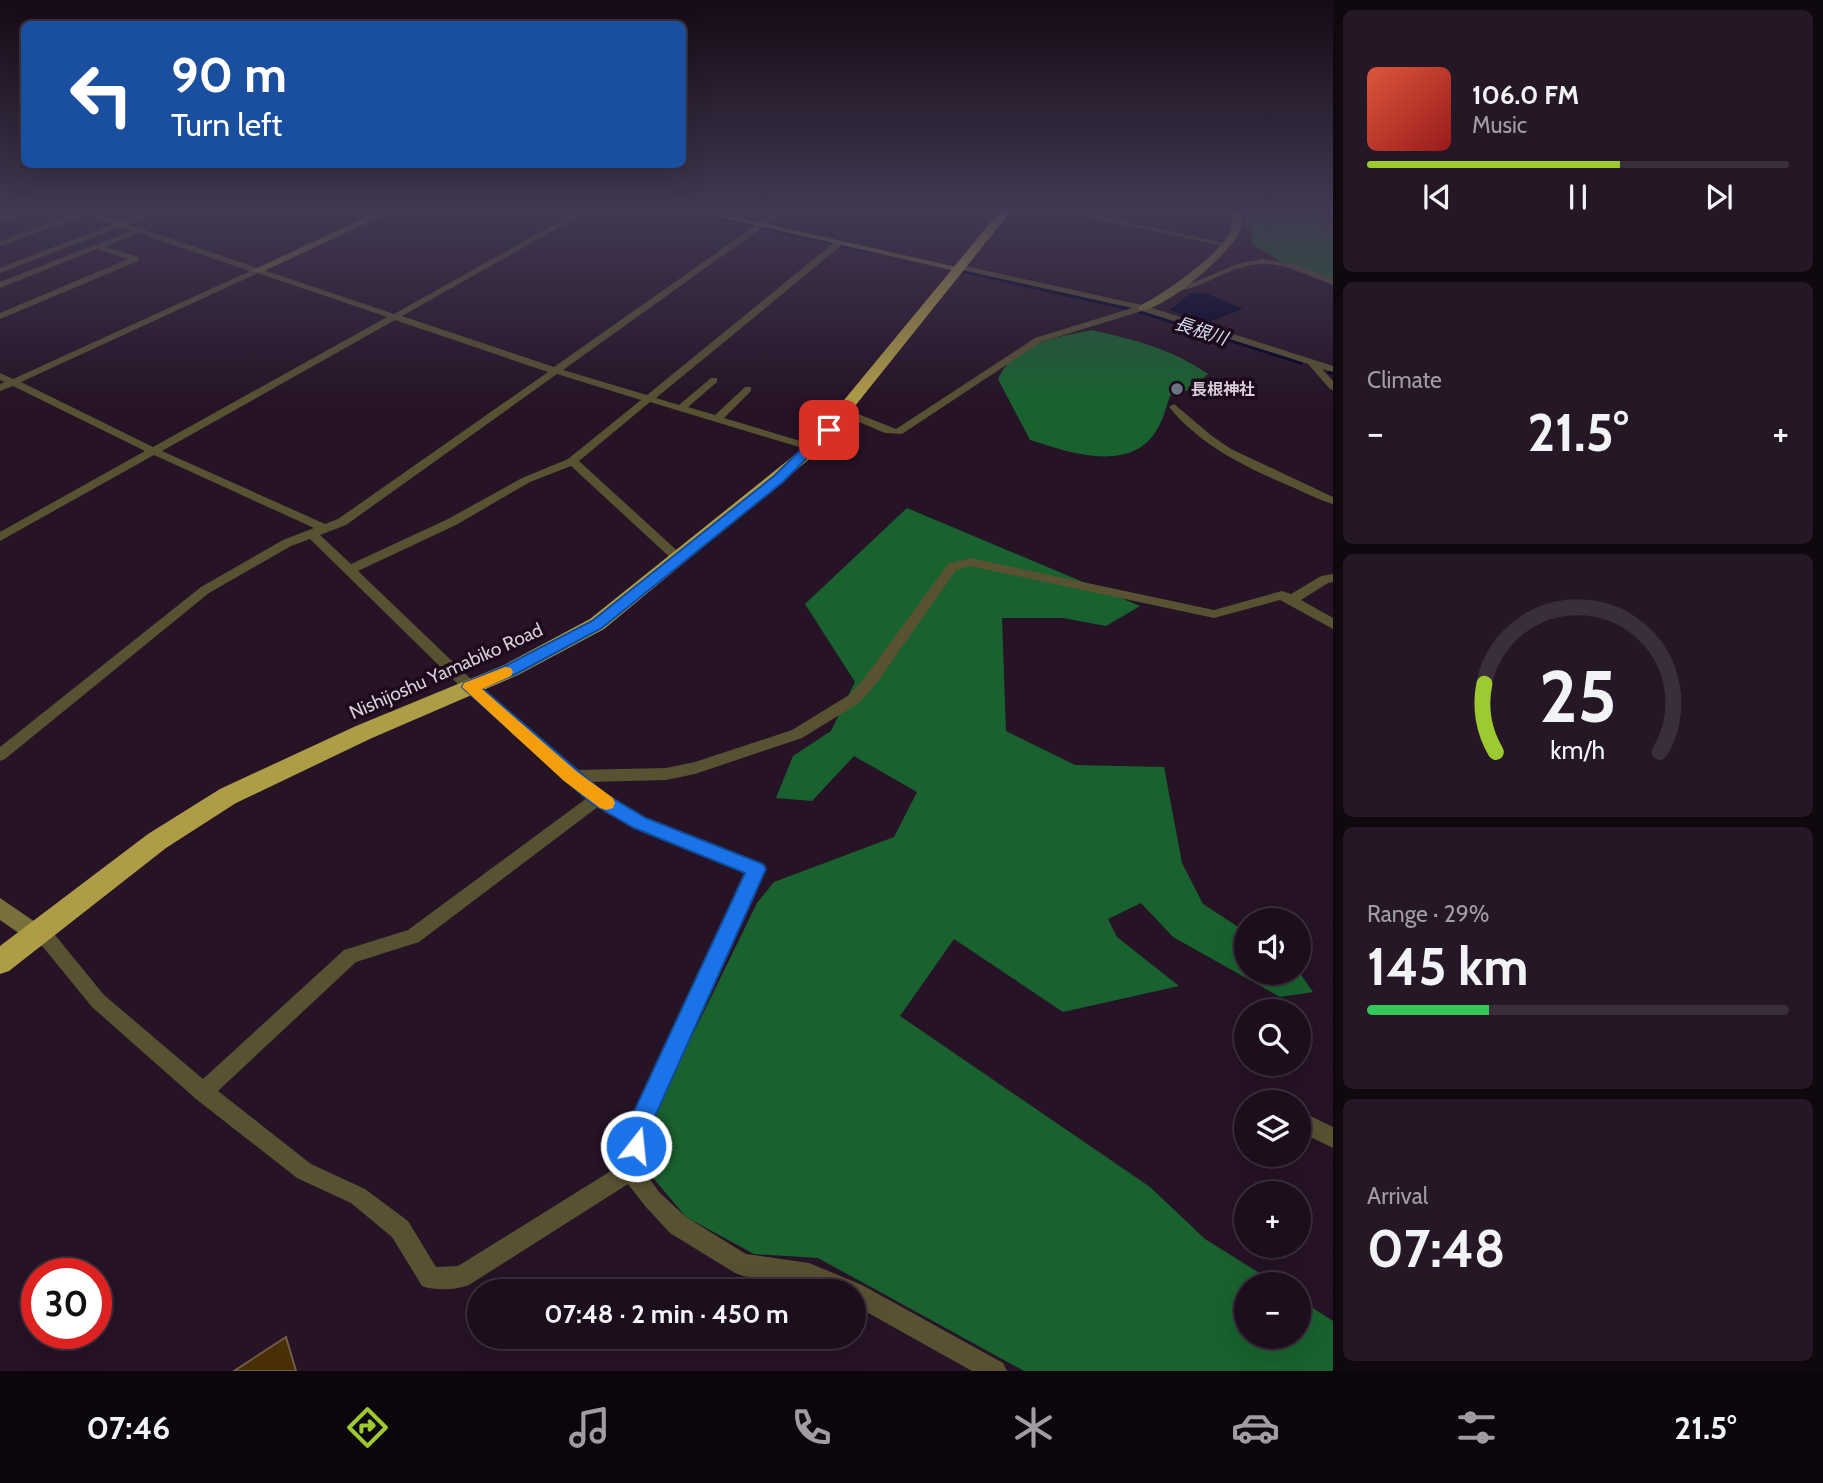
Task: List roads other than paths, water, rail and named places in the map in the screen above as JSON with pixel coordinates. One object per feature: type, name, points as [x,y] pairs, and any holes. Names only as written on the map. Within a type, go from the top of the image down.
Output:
[{"type":"highway","name":"Nishijoshu Yamabiko Road","points":[[0,962],[157,841],[228,796],[364,732],[511,670],[597,624],[813,448],[954,275]]},
{"type":"street","points":[[0,285],[26,275]]},
{"type":"street","points":[[0,316],[97,275]]},
{"type":"street","points":[[0,388],[247,275]]},
{"type":"street","points":[[268,275],[556,371],[813,448]]},
{"type":"street","points":[[0,537],[469,275]]},
{"type":"street","points":[[0,755],[205,590],[287,543],[342,522],[691,275]]},
{"type":"street","points":[[349,570],[452,522],[526,480],[572,461],[801,275]]},
{"type":"street","points":[[992,275],[1143,308],[1333,369]]},
{"type":"street","points":[[844,412],[889,431],[898,432],[1038,340],[1151,306],[1190,275]]},
{"type":"street","points":[[1174,289],[1188,288],[1221,275]]},
{"type":"street","points":[[1313,275],[1333,282]]},
{"type":"street","points":[[1310,362],[1333,387]]},
{"type":"street","points":[[0,376],[317,530],[349,570],[470,687],[598,798],[640,823],[756,869],[641,1122],[631,1170],[461,1277],[430,1278],[400,1229],[358,1196],[304,1171],[202,1092],[98,1001],[49,941],[0,908]]},
{"type":"street","points":[[680,409],[714,380]]},
{"type":"street","points":[[716,420],[748,389]]},
{"type":"street","points":[[1174,407],[1191,427],[1218,447],[1333,501]]},
{"type":"street","points":[[572,461],[679,559]]},
{"type":"street","points":[[570,776],[666,774],[695,768],[797,734],[854,699],[952,568],[970,562],[1214,614],[1274,596],[1293,599],[1333,624]]},
{"type":"street","points":[[1293,599],[1325,579],[1333,578]]},
{"type":"street","points":[[202,1092],[350,956],[413,936],[598,798]]},
{"type":"street","points":[[1311,1127],[1333,1138]]},
{"type":"street","points":[[631,1170],[652,1199],[678,1224],[743,1265],[809,1274],[821,1279]]},
{"type":"street","points":[[866,1300],[995,1371]]},
{"type":"water","points":[[1191,293],[1208,294],[1243,309],[1208,322],[1169,310]]},
{"type":"waterway","name":"長根川","points":[[978,275],[1131,309],[1301,363]]},
{"type":"waterway","name":"長根川","points":[[1329,372],[1333,373]]},
{"type":"place","name":"長根神社","points":[[1177,389]]}]
